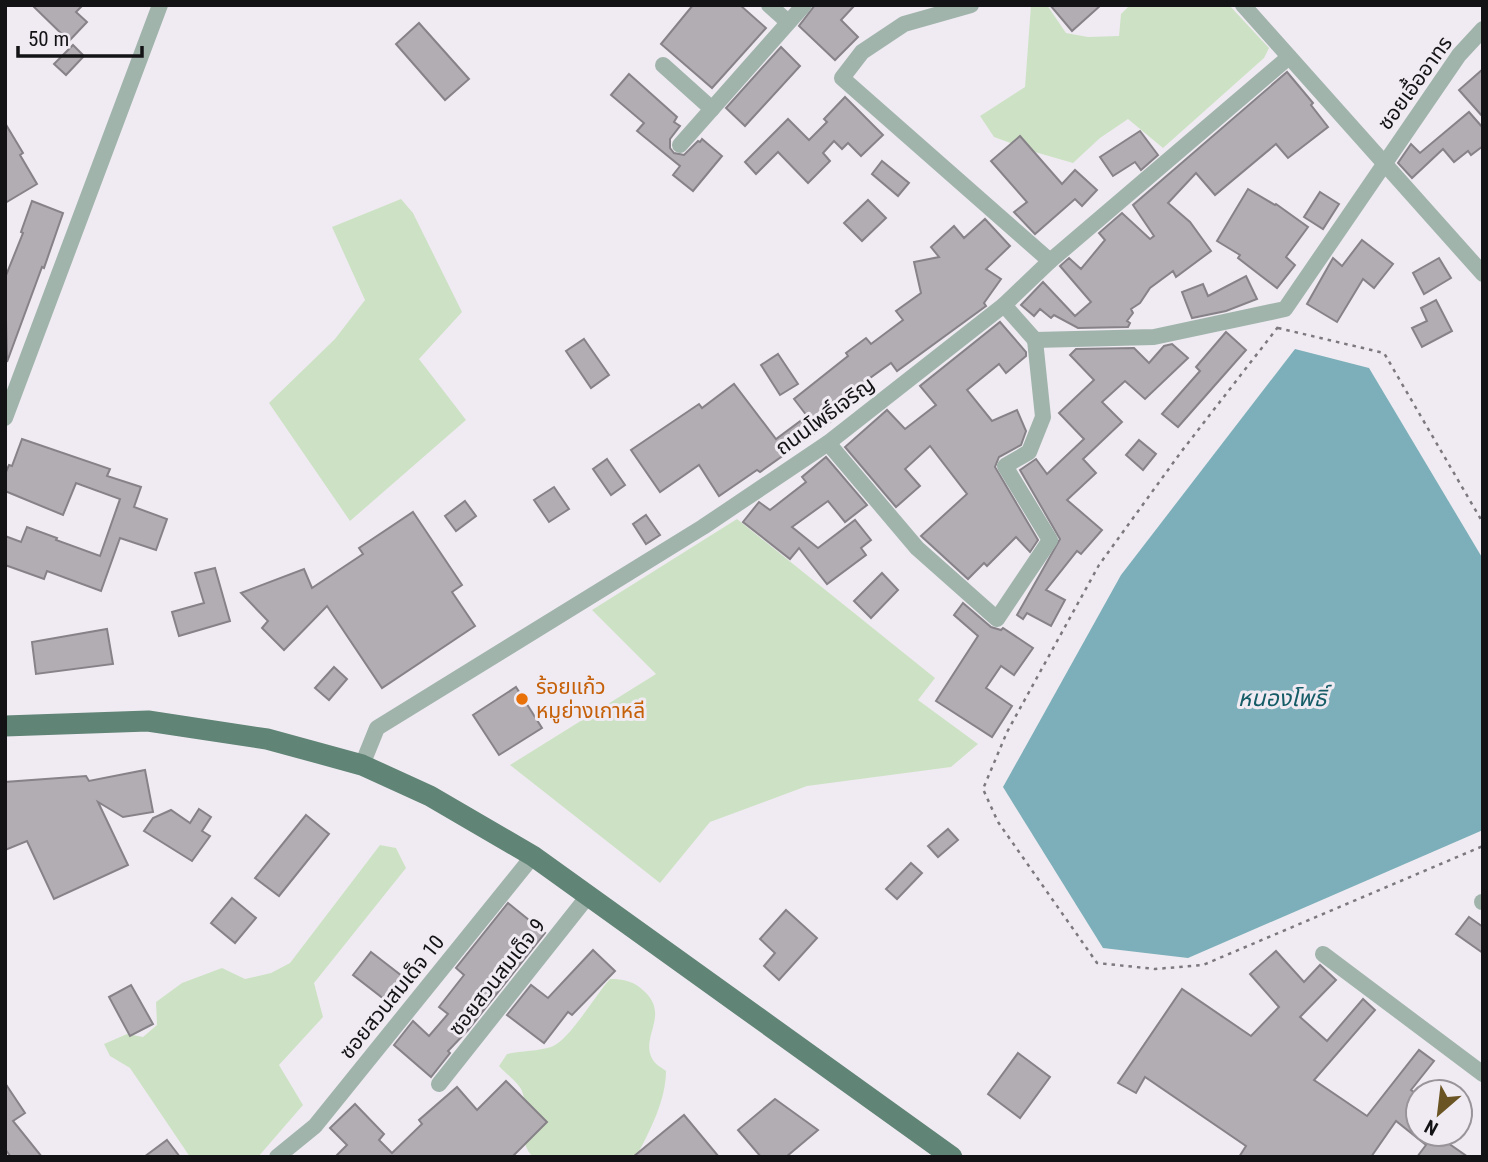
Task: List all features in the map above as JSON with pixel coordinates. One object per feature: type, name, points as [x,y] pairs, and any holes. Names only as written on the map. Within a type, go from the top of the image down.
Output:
[{"type":"main road","points":[[5,726],[148,721],[267,739],[362,765],[430,796],[533,856],[952,1157]]},
{"type":"street","points":[[5,418],[160,5]]},
{"type":"street","points":[[769,5],[788,22]]},
{"type":"street","points":[[680,145],[804,5]]},
{"type":"street","points":[[971,5],[904,24],[862,52],[842,78],[1051,261]]},
{"type":"street","points":[[1243,5],[1483,274]]},
{"type":"street","name":"ซอยเอื้ออาทร","points":[[1035,341],[1154,337],[1285,309],[1459,55],[1483,29]]},
{"type":"street","name":"ถนนโพธิ์เจริญ","points":[[362,765],[377,728],[703,527],[828,443],[1004,305],[1051,261],[1289,57]]},
{"type":"street","points":[[663,65],[712,109]]},
{"type":"street","points":[[828,443],[917,548],[997,619],[1050,540],[1006,466],[1028,452],[1043,417],[1035,341],[1004,305]]},
{"type":"street","name":"ซอยสวนสมเด็จ 10","points":[[277,1157],[315,1126],[533,856]]},
{"type":"street","name":"ซอยสวนสมเด็จ 9","points":[[439,1084],[588,896]]},
{"type":"street","points":[[1323,954],[1483,1074]]},
{"type":"path","points":[[1483,523],[1384,353],[1278,328],[1181,452],[1099,565],[1007,732],[983,789],[998,822],[1097,962],[1108,964],[1155,969],[1203,965],[1483,846]]},
{"type":"green space","points":[[1031,5],[1047,5],[1066,33],[1088,37],[1119,36],[1121,14],[1130,5],[1229,5],[1269,48],[1264,58],[1163,148],[1128,119],[1100,138],[1073,163],[994,137],[980,116],[1025,87]]},
{"type":"green space","points":[[401,199],[413,213],[462,312],[419,359],[466,420],[350,521],[269,403],[335,339],[365,300],[332,227]]},
{"type":"green space","points":[[737,519],[935,678],[918,700],[978,744],[951,767],[807,786],[710,822],[660,883],[510,765],[656,674],[592,610]]},
{"type":"green space","points":[[380,845],[396,848],[406,868],[314,983],[323,1017],[279,1065],[303,1105],[258,1157],[190,1157],[130,1068],[110,1056],[104,1044],[127,1034],[143,1037],[157,1025],[156,1002],[182,983],[222,968],[245,979],[271,973],[290,963]]},
{"type":"green space","points":[[610,979],[637,985],[652,1001],[655,1010],[650,1052],[654,1061],[666,1071],[663,1093],[652,1126],[636,1157],[533,1157],[525,1141],[522,1091],[499,1066],[507,1054],[551,1047],[558,1043],[574,1027]]},
{"type":"water","name":"หนองโพธิ์","points":[[1295,349],[1369,368],[1483,559],[1483,830],[1188,958],[1103,948],[1003,787],[1121,575]]},
{"type":"building","points":[[32,5],[83,5],[76,12],[87,22],[69,41]]},
{"type":"building","points":[[693,5],[740,5],[766,28],[712,88],[661,44]]},
{"type":"building","points":[[815,5],[855,5],[841,20],[858,37],[835,60],[799,26]]},
{"type":"building","points":[[1050,5],[1101,5],[1072,31]]},
{"type":"building","points":[[419,23],[469,79],[445,100],[396,44]]},
{"type":"building","points":[[73,45],[84,56],[66,75],[54,64]]},
{"type":"building","points":[[781,47],[800,66],[745,126],[726,108]]},
{"type":"building","points":[[1483,69],[1483,117],[1459,90]]},
{"type":"building","points":[[1287,72],[1313,103],[1311,105],[1328,127],[1288,158],[1276,144],[1215,195],[1196,173],[1168,203],[1190,222],[1211,251],[1176,277],[1173,271],[1150,288],[1140,303],[1131,309],[1133,313],[1127,321],[1130,323],[1128,327],[1078,328],[1054,315],[1051,318],[1040,309],[1034,316],[1021,305],[1043,282],[1075,316],[1091,302],[1060,266],[1069,258],[1081,269],[1105,240],[1099,233],[1122,213],[1150,239],[1154,236],[1133,205]]},
{"type":"building","points":[[629,74],[677,117],[674,122],[680,126],[670,139],[670,148],[674,153],[684,155],[702,139],[722,156],[693,191],[673,175],[680,166],[637,131],[644,123],[611,95]]},
{"type":"building","points":[[845,97],[883,135],[861,156],[848,143],[842,149],[834,141],[823,153],[830,161],[808,183],[778,152],[756,174],[745,162],[788,119],[809,140],[827,122],[824,119]]},
{"type":"building","points":[[1469,112],[1483,128],[1483,146],[1471,155],[1468,151],[1454,162],[1443,149],[1412,178],[1398,163],[1411,144],[1420,153]]},
{"type":"building","points":[[5,123],[37,184],[5,203]]},
{"type":"building","points":[[1140,131],[1158,155],[1141,170],[1135,162],[1113,176],[1100,157]]},
{"type":"building","points":[[1020,136],[1062,184],[1075,170],[1097,190],[1082,206],[1075,199],[1035,234],[1014,212],[1027,202],[991,161]]},
{"type":"building","points":[[882,161],[909,183],[898,196],[872,174]]},
{"type":"building","points":[[1248,189],[1276,204],[1308,227],[1286,257],[1295,265],[1277,288],[1238,258],[1240,255],[1217,241]]},
{"type":"building","points":[[1320,192],[1339,204],[1323,229],[1304,217]]},
{"type":"building","points":[[868,200],[886,218],[862,241],[844,223]]},
{"type":"building","points":[[32,201],[63,213],[7,362],[5,278]]},
{"type":"building","points":[[985,219],[1010,246],[986,269],[1001,279],[984,303],[986,306],[897,371],[891,363],[852,391],[854,393],[831,412],[836,418],[760,472],[757,470],[719,496],[699,465],[660,492],[631,450],[699,404],[702,408],[734,384],[776,439],[807,416],[794,399],[866,338],[871,344],[903,320],[896,311],[921,293],[914,262],[939,257],[931,247],[954,226],[964,238]]},
{"type":"building","points":[[1362,240],[1393,264],[1374,288],[1363,279],[1337,322],[1307,304],[1333,258],[1342,266]]},
{"type":"building","points":[[1439,258],[1451,278],[1424,294],[1413,273]]},
{"type":"building","points":[[1246,276],[1257,299],[1226,311],[1192,318],[1182,292],[1203,284],[1208,296]]},
{"type":"building","points":[[1436,300],[1452,331],[1422,347],[1412,328],[1427,321],[1421,308]]},
{"type":"building","points":[[1000,322],[1026,352],[1026,356],[1006,373],[999,364],[967,390],[992,421],[1017,410],[1026,431],[1021,445],[999,457],[995,467],[1038,540],[1030,552],[1016,537],[987,566],[984,563],[968,579],[921,536],[967,494],[930,446],[905,469],[920,486],[896,507],[845,447],[887,410],[905,429],[936,405],[920,386]]},
{"type":"building","points":[[1226,332],[1246,350],[1178,427],[1162,414],[1200,371],[1196,367]]},
{"type":"building","points":[[584,339],[609,375],[591,388],[566,351]]},
{"type":"building","points":[[1172,344],[1188,358],[1145,399],[1125,381],[1102,402],[1122,422],[1083,459],[1096,473],[1067,500],[1102,530],[1081,554],[1077,551],[1046,590],[1065,600],[1051,626],[1027,613],[1023,619],[1017,615],[1060,539],[1020,470],[1036,459],[1047,474],[1084,439],[1059,413],[1094,380],[1070,355],[1076,349],[1134,348],[1149,363],[1164,346]]},
{"type":"building","points":[[778,354],[798,384],[780,395],[761,365]]},
{"type":"building","points":[[22,439],[110,469],[107,476],[141,487],[134,507],[167,519],[156,550],[120,538],[101,591],[47,571],[44,579],[5,565],[5,536],[21,542],[27,527],[100,556],[120,499],[76,483],[63,515],[5,491],[5,474],[9,465],[12,466]]},
{"type":"building","points":[[1139,440],[1156,454],[1143,470],[1126,455]]},
{"type":"building","points":[[826,457],[867,505],[845,522],[828,501],[792,527],[818,548],[855,520],[871,540],[861,548],[866,555],[827,584],[799,548],[790,559],[743,522],[759,502],[770,510],[806,482],[802,477]]},
{"type":"building","points":[[607,459],[625,485],[611,495],[593,469]]},
{"type":"building","points":[[554,487],[569,509],[549,522],[534,500]]},
{"type":"building","points":[[465,501],[476,516],[456,531],[445,516]]},
{"type":"building","points":[[413,512],[462,585],[452,592],[475,626],[382,688],[327,606],[284,650],[262,628],[268,621],[241,593],[304,569],[312,588],[363,554],[359,548]]},
{"type":"building","points":[[646,515],[660,535],[646,544],[633,524]]},
{"type":"building","points":[[215,568],[230,621],[179,636],[172,612],[204,603],[195,573]]},
{"type":"building","points":[[882,573],[898,590],[871,618],[854,601]]},
{"type":"building","points":[[963,603],[991,627],[1001,630],[1003,628],[1033,648],[1014,675],[1001,666],[986,688],[1012,706],[992,737],[936,701],[978,636],[954,615]]},
{"type":"building","points":[[107,629],[113,664],[36,674],[32,642]]},
{"type":"building","points":[[334,667],[347,679],[329,700],[315,688]]},
{"type":"building","points":[[516,687],[542,728],[499,755],[473,715]]},
{"type":"building","points":[[145,770],[153,812],[123,817],[98,802],[128,865],[54,899],[27,841],[5,850],[5,782],[86,776],[89,781]]},
{"type":"building","points":[[199,809],[211,817],[202,831],[210,836],[192,861],[144,831],[153,818],[171,810],[190,823]]},
{"type":"building","points":[[306,815],[329,834],[279,896],[255,878]]},
{"type":"building","points":[[948,829],[958,840],[938,857],[928,846]]},
{"type":"building","points":[[911,863],[922,873],[897,899],[886,889]]},
{"type":"building","points":[[232,898],[256,918],[235,943],[211,923]]},
{"type":"building","points":[[508,903],[545,933],[468,1030],[448,1051],[450,1053],[431,1077],[394,1045],[413,1021],[429,1036],[448,1014],[439,1007],[464,975],[456,968]]},
{"type":"building","points":[[786,910],[817,938],[779,980],[764,966],[775,953],[760,939]]},
{"type":"building","points":[[1469,917],[1483,927],[1483,953],[1456,934]]},
{"type":"building","points":[[593,950],[615,971],[572,1015],[568,1012],[544,1043],[507,1015],[531,985],[548,998]]},
{"type":"building","points":[[1276,951],[1304,982],[1320,965],[1336,980],[1300,1017],[1327,1041],[1363,999],[1375,1010],[1314,1080],[1367,1116],[1419,1050],[1434,1061],[1421,1078],[1404,1078],[1404,1127],[1396,1121],[1371,1157],[1239,1157],[1246,1146],[1145,1077],[1136,1093],[1118,1083],[1182,989],[1251,1036],[1279,1007],[1250,974]]},
{"type":"building","points":[[371,952],[411,983],[393,1006],[353,975]]},
{"type":"building","points":[[131,985],[153,1024],[130,1036],[109,997]]},
{"type":"building","points":[[1018,1053],[1050,1077],[1020,1118],[988,1094]]},
{"type":"building","points":[[506,1081],[547,1122],[512,1157],[335,1157],[347,1145],[330,1128],[355,1104],[384,1134],[379,1140],[392,1153],[422,1124],[419,1120],[457,1087],[477,1110]]},
{"type":"building","points":[[5,1083],[25,1113],[13,1121],[42,1157],[11,1157],[5,1149]]},
{"type":"building","points":[[775,1099],[818,1130],[786,1157],[761,1157],[738,1130]]},
{"type":"building","points":[[684,1115],[719,1157],[633,1157]]},
{"type":"building","points":[[167,1140],[180,1157],[144,1157]]},
{"type":"building","points":[[1424,1148],[1455,1148],[1468,1157],[1417,1157]]},
{"type":"place","name":"ร้อยแก้ว หมูย่างเกาหลี","points":[[522,699]]}]
